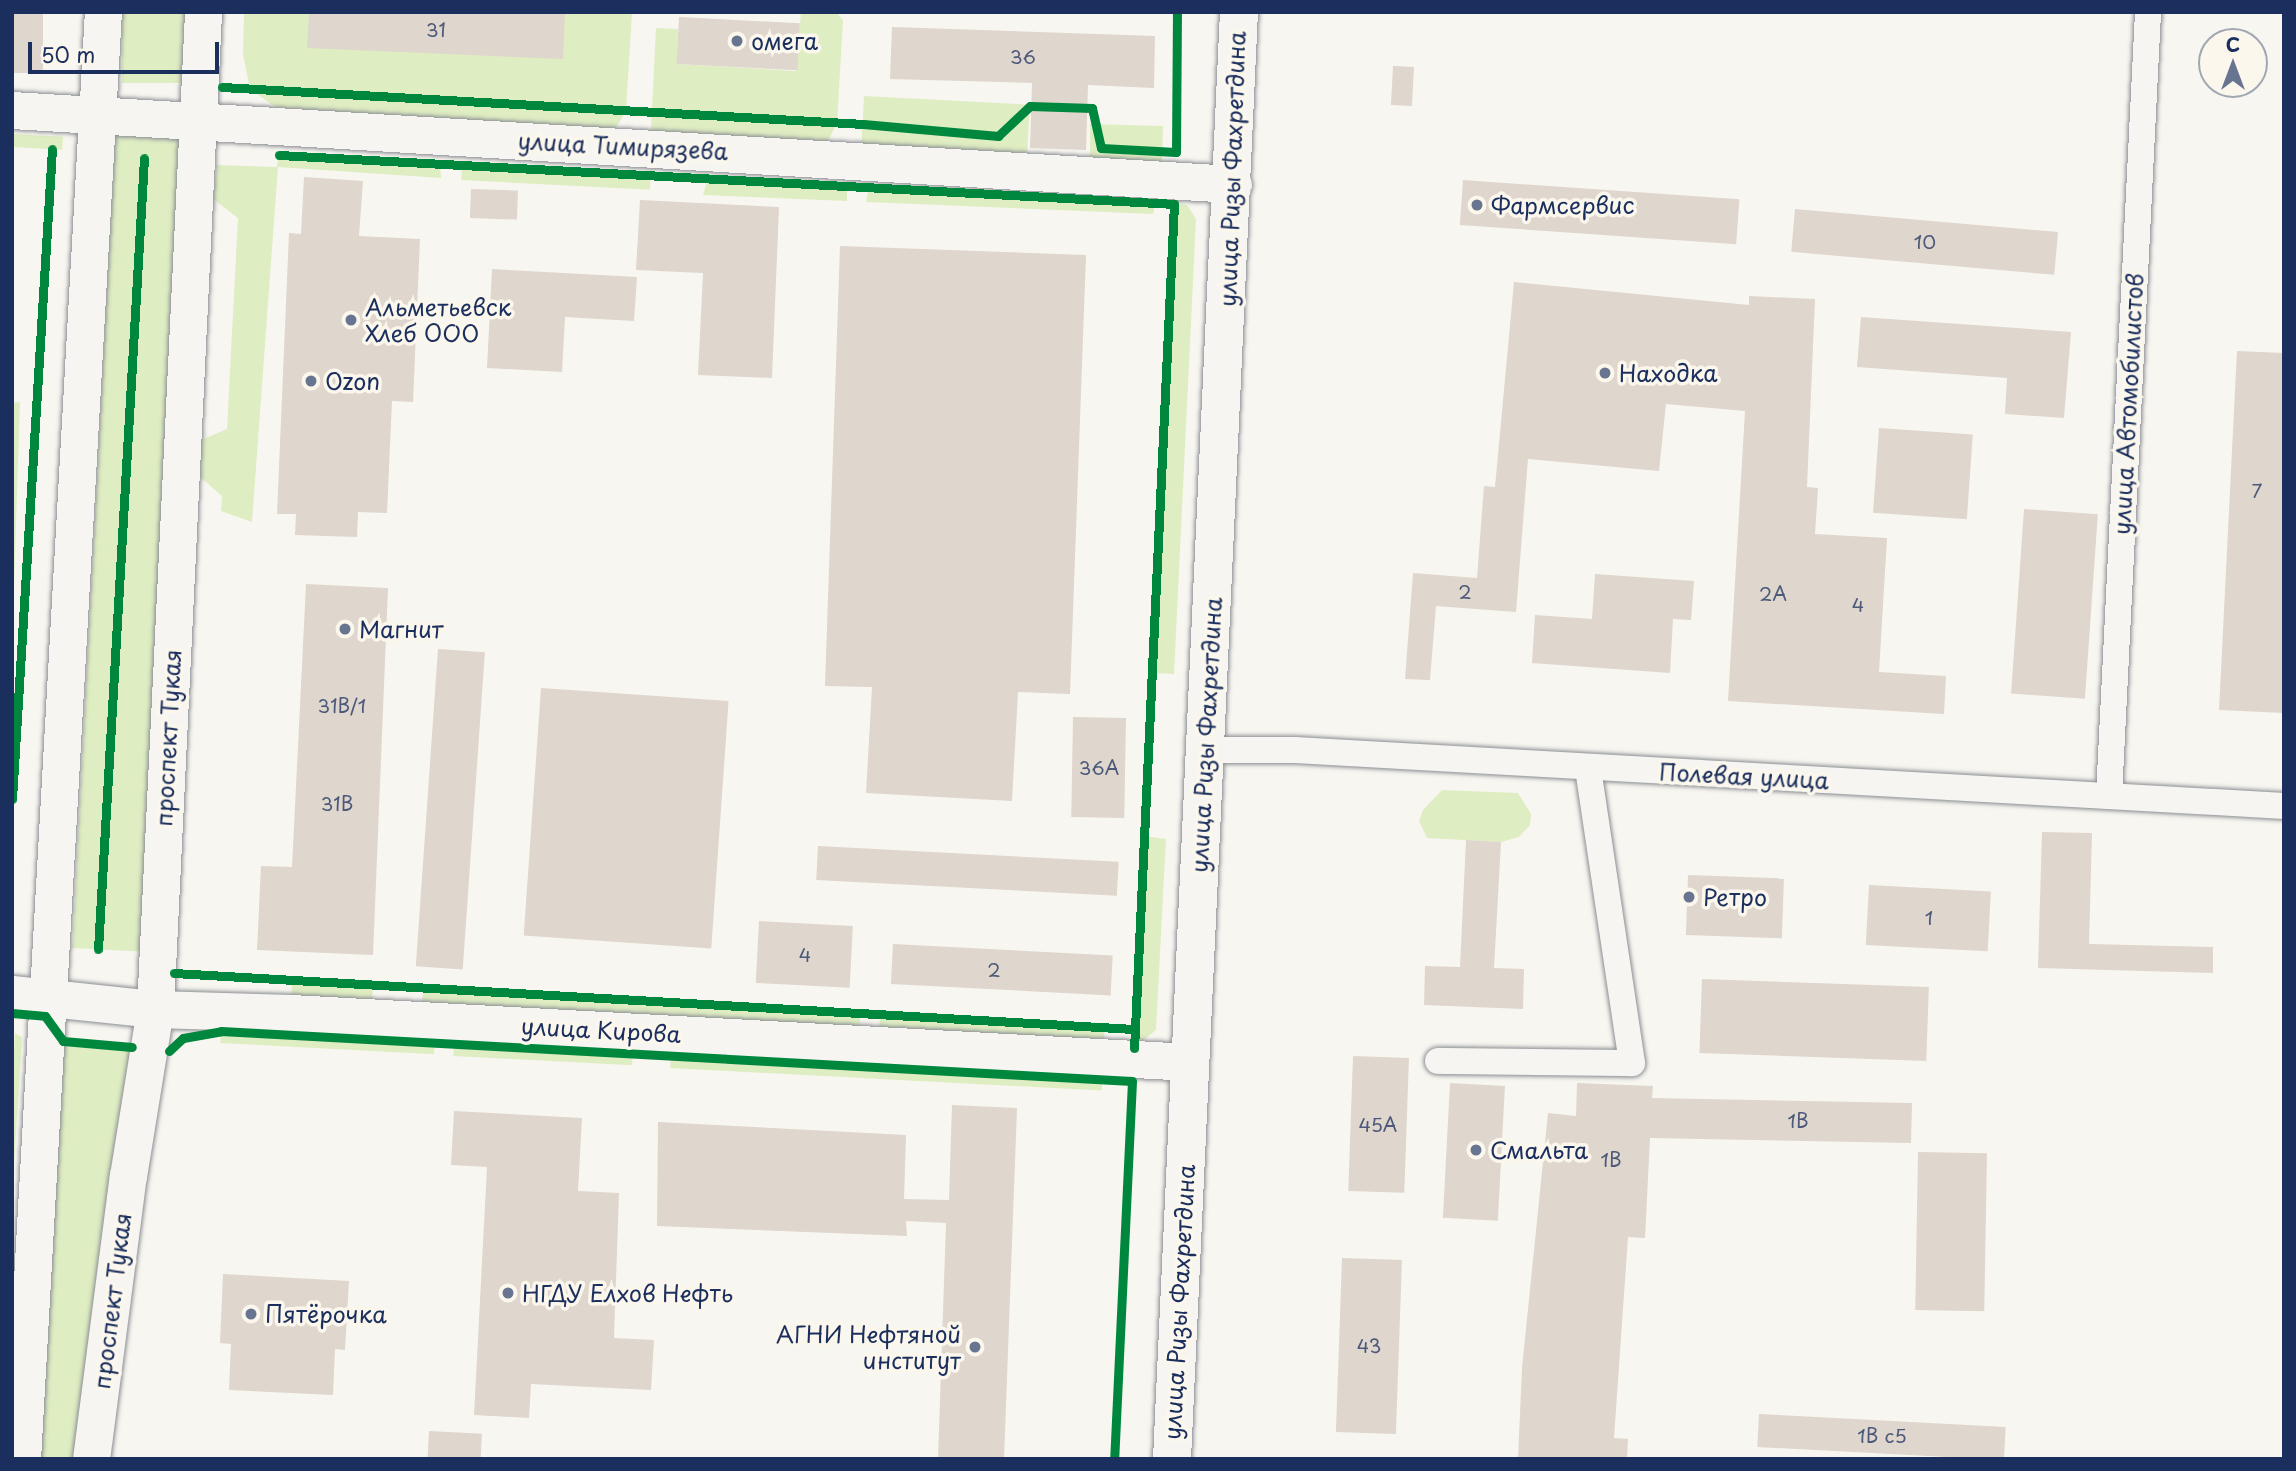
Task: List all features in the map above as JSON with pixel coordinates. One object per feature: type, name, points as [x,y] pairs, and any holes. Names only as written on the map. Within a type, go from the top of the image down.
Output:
[{"type":"main road","points":[[22,1459],[29,995],[103,12]]},
{"type":"main road","name":"проспект Тукая","points":[[91,1459],[128,1176],[155,1009],[204,12]]},
{"type":"main road","name":"улица Ризы Фахретдина","points":[[1172,1459],[1239,12]]},
{"type":"main road","name":"улица Тимирязева","points":[[12,110],[1233,184]]},
{"type":"main road","name":"улица Кирова","points":[[29,995],[155,1009],[250,1011],[1190,1062]]},
{"type":"street","name":"улица Автомобилистов","points":[[2109,796],[2148,12]]},
{"type":"street","name":"Полевая улица","points":[[1205,750],[1295,750],[2284,806]]},
{"type":"street","points":[[1438,1061],[1632,1063],[1588,768]]},
{"type":"green space","points":[[122,12],[195,12],[195,83],[122,83]]},
{"type":"green space","points":[[244,12],[632,12],[626,111],[611,136],[292,119],[250,89],[243,54]]},
{"type":"green space","points":[[801,12],[836,12],[843,20],[837,123],[825,147],[656,138],[651,128],[656,28],[678,29],[677,64],[796,71]]},
{"type":"green space","points":[[864,96],[1030,105],[1027,158],[861,149]]},
{"type":"green space","points":[[1090,124],[1163,126],[1162,160],[1155,166],[1090,163]]},
{"type":"green space","points":[[12,134],[63,137],[62,150],[12,147]]},
{"type":"green space","points":[[115,135],[183,139],[140,951],[72,948]]},
{"type":"green space","points":[[279,155],[440,164],[441,178],[278,167],[252,522],[221,511],[222,496],[199,476],[201,440],[227,429],[238,218],[213,199],[217,165],[277,167]]},
{"type":"green space","points":[[462,165],[651,175],[650,190],[461,180]]},
{"type":"green space","points":[[708,178],[847,186],[847,201],[703,195]]},
{"type":"green space","points":[[869,187],[1155,203],[1153,214],[866,202]]},
{"type":"green space","points":[[1174,204],[1187,205],[1196,219],[1174,674],[1152,673]]},
{"type":"green space","points":[[20,402],[12,649],[12,403]]},
{"type":"green space","points":[[1442,790],[1518,793],[1531,814],[1530,825],[1519,837],[1501,842],[1427,838],[1419,821],[1423,810]]},
{"type":"green space","points":[[1144,836],[1166,839],[1156,1030],[1134,1048]]},
{"type":"green space","points":[[292,982],[373,986],[371,1017],[290,1013]]},
{"type":"green space","points":[[423,989],[860,1012],[859,1044],[421,1021]]},
{"type":"green space","points":[[880,1015],[1105,1027],[1103,1057],[878,1045]]},
{"type":"green space","points":[[221,1031],[435,1042],[434,1054],[220,1043]]},
{"type":"green space","points":[[15,1033],[22,1037],[12,1196],[12,1082]]},
{"type":"green space","points":[[63,1041],[132,1047],[78,1459],[36,1459]]},
{"type":"green space","points":[[454,1044],[633,1053],[632,1065],[453,1056]]},
{"type":"green space","points":[[671,1055],[1102,1078],[1102,1091],[670,1068]]},
{"type":"building","points":[[12,12],[43,12],[43,73],[12,73]]},
{"type":"building","points":[[309,12],[565,12],[563,59],[307,48]]},
{"type":"building","points":[[679,17],[800,23],[797,70],[677,64]]},
{"type":"building","points":[[892,27],[1155,36],[1154,88],[1088,85],[1086,150],[1030,148],[1032,83],[890,79]]},
{"type":"building","points":[[1393,66],[1414,67],[1412,106],[1391,105]]},
{"type":"building","name":"Альметьевск Хлеб ООО","points":[[304,177],[363,181],[359,236],[420,239],[413,402],[392,401],[387,513],[358,512],[357,537],[295,535],[296,514],[277,514],[289,233],[301,234]]},
{"type":"building","points":[[1463,180],[1739,199],[1736,244],[1460,225]]},
{"type":"building","points":[[471,189],[518,191],[517,220],[470,218]]},
{"type":"building","points":[[640,200],[779,207],[772,378],[698,375],[703,273],[636,270]]},
{"type":"building","points":[[1795,209],[2058,232],[2054,275],[1791,252]]},
{"type":"building","points":[[840,246],[1086,255],[1070,694],[1018,692],[1012,801],[866,793],[872,687],[825,686]]},
{"type":"building","points":[[492,269],[637,277],[634,321],[565,317],[562,372],[487,368]]},
{"type":"building","points":[[1514,282],[1749,305],[1749,296],[1815,299],[1807,487],[1818,488],[1815,534],[1887,538],[1879,672],[1946,676],[1944,714],[1728,701],[1745,411],[1666,404],[1659,471],[1528,459],[1516,612],[1436,606],[1430,680],[1405,679],[1413,573],[1477,578],[1484,486],[1495,487]]},
{"type":"building","points":[[1861,317],[2071,332],[2064,418],[2005,414],[2007,378],[1857,367]]},
{"type":"building","points":[[2237,351],[2284,353],[2284,713],[2219,710]]},
{"type":"building","points":[[1879,428],[1973,435],[1967,519],[1873,513]]},
{"type":"building","points":[[2024,509],[2098,514],[2085,699],[2011,694]]},
{"type":"building","points":[[1595,574],[1694,581],[1691,620],[1673,619],[1670,673],[1532,663],[1535,615],[1592,619]]},
{"type":"building","points":[[306,584],[388,588],[373,955],[257,950],[261,866],[292,867]]},
{"type":"building","points":[[438,649],[485,652],[463,970],[416,966]]},
{"type":"building","points":[[541,688],[729,701],[711,949],[524,935]]},
{"type":"building","points":[[1073,717],[1126,718],[1124,818],[1071,817]]},
{"type":"building","points":[[2042,832],[2092,833],[2089,944],[2213,947],[2213,973],[2038,968]]},
{"type":"building","points":[[1466,840],[1501,842],[1494,968],[1524,969],[1523,1009],[1424,1005],[1425,966],[1460,967]]},
{"type":"building","points":[[818,846],[1119,862],[1117,896],[816,880]]},
{"type":"building","points":[[1688,875],[1784,878],[1782,938],[1686,935]]},
{"type":"building","points":[[1869,885],[1991,891],[1988,951],[1866,945]]},
{"type":"building","points":[[759,921],[853,926],[850,988],[756,983]]},
{"type":"building","points":[[893,944],[1113,956],[1111,995],[891,984]]},
{"type":"building","points":[[1702,979],[1929,987],[1926,1061],[1699,1053]]},
{"type":"building","points":[[1353,1056],[1409,1058],[1404,1193],[1348,1191]]},
{"type":"building","points":[[1450,1083],[1505,1086],[1498,1221],[1443,1218]]},
{"type":"building","points":[[1577,1083],[1653,1086],[1652,1098],[1912,1103],[1911,1143],[1650,1138],[1645,1238],[1628,1237],[1614,1438],[1628,1439],[1627,1459],[1518,1459],[1522,1368],[1548,1113],[1576,1116]]},
{"type":"building","name":"АГНИ Нефтяной институт","points":[[952,1105],[1017,1108],[1004,1459],[938,1459],[946,1223],[906,1221],[907,1236],[657,1226],[658,1122],[906,1135],[904,1199],[949,1200]]},
{"type":"building","points":[[454,1111],[582,1118],[578,1191],[619,1193],[614,1338],[654,1340],[651,1390],[531,1384],[529,1418],[474,1415],[487,1167],[451,1165]]},
{"type":"building","points":[[1918,1152],[1987,1153],[1984,1311],[1915,1310]]},
{"type":"building","points":[[1342,1258],[1402,1260],[1396,1434],[1336,1432]]},
{"type":"building","points":[[223,1274],[349,1281],[345,1350],[335,1349],[333,1395],[229,1390],[231,1344],[220,1343]]},
{"type":"building","points":[[1759,1414],[2006,1427],[2004,1459],[1757,1447]]},
{"type":"building","points":[[429,1431],[482,1434],[481,1459],[428,1459]]},
{"type":"cycle path","points":[[222,87],[863,124],[998,136],[1030,106],[1092,108],[1101,148],[1176,152],[1177,12]]},
{"type":"cycle path","points":[[12,799],[52,149]]},
{"type":"cycle path","points":[[279,155],[1174,204],[1134,1048]]},
{"type":"cycle path","points":[[98,949],[144,158]]},
{"type":"cycle path","points":[[174,973],[1134,1029]]},
{"type":"cycle path","points":[[12,1013],[45,1016],[63,1041],[132,1047]]},
{"type":"cycle path","points":[[169,1051],[183,1038],[221,1031],[1132,1081],[1114,1459]]},
{"type":"place","name":"омега","points":[[737,41]]},
{"type":"place","name":"Фармсервис","points":[[1477,205]]},
{"type":"place","name":"Альметьевск Хлеб ООО","points":[[351,320]]},
{"type":"place","name":"Находка","points":[[1605,373]]},
{"type":"place","name":"Ozon","points":[[311,381]]},
{"type":"place","name":"Магнит","points":[[345,629]]},
{"type":"place","name":"Ретро","points":[[1689,897]]},
{"type":"place","name":"Смальта","points":[[1476,1150]]},
{"type":"place","name":"НГДУ Елхов Нефть","points":[[508,1293]]},
{"type":"place","name":"Пятёрочка","points":[[251,1314]]},
{"type":"place","name":"АГНИ Нефтяной институт","points":[[975,1347]]}]
